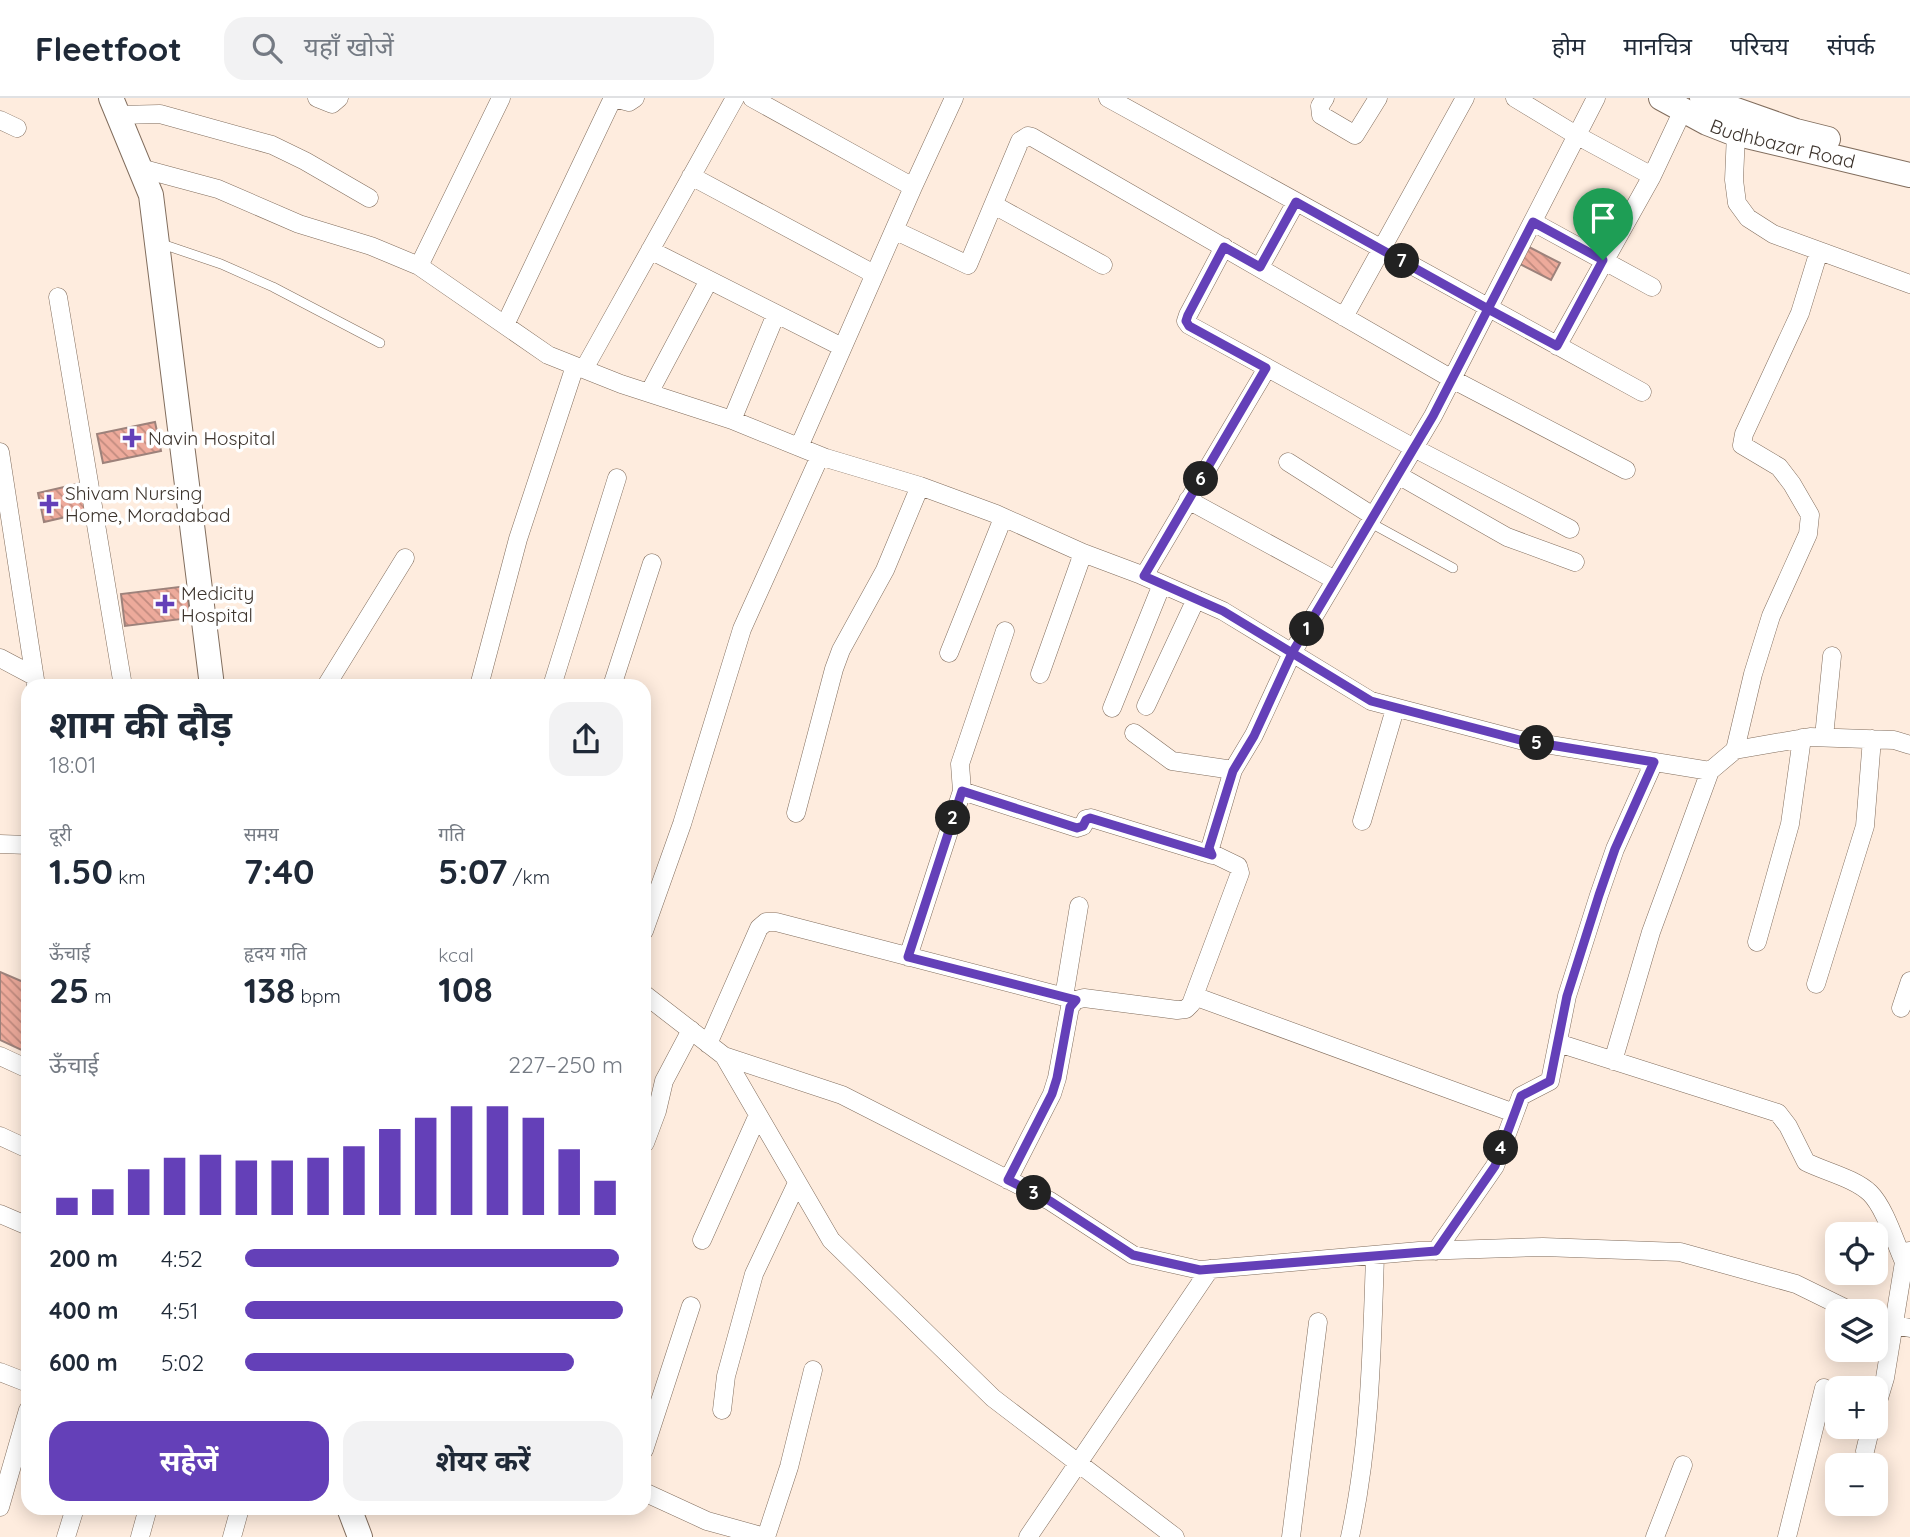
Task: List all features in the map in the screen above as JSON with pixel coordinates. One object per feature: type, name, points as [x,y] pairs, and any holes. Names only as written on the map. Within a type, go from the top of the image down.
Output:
[{"type":"main road","name":"Budhbazar Road","points":[[1661,98],[1910,159]]},
{"type":"main road","points":[[114,106],[151,195],[211,679]]},
{"type":"main road","name":"Budhbazar Road","points":[[1697,107],[1736,133],[1910,175]]},
{"type":"main road","points":[[352,1515],[360,1537]]},
{"type":"street","points":[[317,98],[332,104],[339,98]]},
{"type":"street","points":[[419,266],[501,98]]},
{"type":"street","points":[[505,325],[613,99],[629,102],[635,98]]},
{"type":"street","points":[[481,679],[518,539],[579,368],[650,250],[735,98]]},
{"type":"street","points":[[752,98],[913,187]]},
{"type":"street","points":[[799,447],[954,98]]},
{"type":"street","points":[[1108,98],[1642,392]]},
{"type":"street","points":[[1325,98],[1320,106],[1321,114],[1355,135],[1378,98]]},
{"type":"street","points":[[1344,317],[1465,98]]},
{"type":"street","points":[[1515,98],[1651,176]]},
{"type":"street","points":[[1212,855],[1209,848],[1233,771],[1254,736],[1292,653],[1452,379],[1596,98]]},
{"type":"street","points":[[114,106],[160,114],[272,145],[369,198]]},
{"type":"street","points":[[1557,346],[1651,176],[1697,107]]},
{"type":"street","points":[[0,120],[17,128]]},
{"type":"street","points":[[1736,133],[1734,180],[1737,203],[1748,218],[1773,234],[1910,284]]},
{"type":"street","points":[[894,230],[968,265],[1020,141],[1028,136],[1452,379],[1626,470]]},
{"type":"street","points":[[140,168],[218,189],[299,224],[371,246],[419,266],[548,355],[579,368],[732,420],[820,456],[920,486],[1144,576],[1223,611],[1371,701],[1520,740],[1710,771]]},
{"type":"street","points":[[691,176],[874,274]]},
{"type":"street","points":[[1260,267],[1296,202]]},
{"type":"street","points":[[994,205],[1103,265]]},
{"type":"street","points":[[1533,222],[1652,287]]},
{"type":"street","points":[[1224,247],[1188,315],[1186,321],[1189,326],[1570,529]]},
{"type":"street","points":[[650,250],[842,347]]},
{"type":"street","points":[[1735,750],[1753,674],[1771,616],[1810,524],[1810,515],[1779,467],[1742,445],[1744,434],[1800,313],[1819,251]]},
{"type":"street","points":[[649,394],[709,280]]},
{"type":"street","points":[[58,297],[122,679]]},
{"type":"street","points":[[732,420],[776,314]]},
{"type":"street","points":[[1144,576],[1266,368]]},
{"type":"street","points":[[0,452],[35,679]]},
{"type":"street","points":[[651,911],[682,824],[742,629],[820,456]]},
{"type":"street","points":[[1287,462],[1371,519]]},
{"type":"street","points":[[1398,475],[1507,537],[1575,562]]},
{"type":"street","points":[[554,679],[617,478]]},
{"type":"street","points":[[796,813],[841,650],[885,570],[920,486]]},
{"type":"street","points":[[1188,500],[1335,580]]},
{"type":"street","points":[[949,653],[1003,518]]},
{"type":"street","points":[[1040,674],[1083,553]]},
{"type":"street","points":[[331,679],[405,558]]},
{"type":"street","points":[[614,679],[652,563]]},
{"type":"street","points":[[1112,708],[1162,584]]},
{"type":"street","points":[[1146,706],[1196,599]]},
{"type":"street","points":[[908,957],[962,791],[960,764],[1005,631]]},
{"type":"street","points":[[1824,737],[1832,656]]},
{"type":"street","points":[[0,658],[32,679]]},
{"type":"street","points":[[1362,821],[1395,709]]},
{"type":"street","points":[[1134,733],[1172,761],[1233,771]]},
{"type":"street","points":[[1757,942],[1790,824],[1802,738]]},
{"type":"street","points":[[1613,1061],[1651,932],[1710,771],[1735,750],[1802,738],[1894,740],[1910,745]]},
{"type":"street","points":[[1816,984],[1865,826],[1872,739]]},
{"type":"street","points":[[1436,1251],[1495,1166],[1521,1096],[1550,1081],[1567,996],[1603,884],[1615,849],[1654,762]]},
{"type":"street","points":[[708,1044],[759,928],[766,922],[776,922],[1070,999],[1084,998],[1177,1010],[1186,1009],[1191,1004],[1240,873],[1238,866],[1212,855],[1090,818],[1077,828],[962,791]]},
{"type":"street","points":[[0,844],[21,845]]},
{"type":"street","points":[[1008,1180],[1052,1094],[1057,1078],[1070,1007],[1079,906]]},
{"type":"street","points":[[1901,1008],[1910,981]]},
{"type":"street","points":[[1194,996],[1514,1112]]},
{"type":"street","points":[[651,999],[724,1056],[842,1095],[1050,1201],[1133,1255],[1200,1270],[1436,1251],[1543,1247],[1680,1251],[1796,1284],[1827,1299]]},
{"type":"street","points":[[651,1127],[664,1081],[691,1030]]},
{"type":"street","points":[[1558,1044],[1778,1114],[1788,1126],[1806,1162],[1870,1193],[1907,1255],[1885,1376]]},
{"type":"street","points":[[0,1056],[21,1066]]},
{"type":"street","points":[[724,1056],[831,1240],[993,1398],[1175,1537]]},
{"type":"street","points":[[702,1240],[758,1115]]},
{"type":"street","points":[[0,1136],[21,1146]]},
{"type":"street","points":[[722,1410],[726,1376],[754,1274],[797,1183]]},
{"type":"street","points":[[0,1214],[21,1223]]},
{"type":"street","points":[[1350,1537],[1359,1492],[1371,1382],[1376,1255]]},
{"type":"street","points":[[1028,1537],[1210,1269]]},
{"type":"street","points":[[651,1429],[691,1306]]},
{"type":"street","points":[[1291,1537],[1318,1322]]},
{"type":"street","points":[[651,1495],[707,1521],[766,1537],[789,1467],[813,1370]]},
{"type":"street","points":[[0,1372],[21,1380]]},
{"type":"street","points":[[1787,1537],[1824,1388]]},
{"type":"street","points":[[0,1507],[21,1434]]},
{"type":"street","points":[[1865,1451],[1868,1439]]},
{"type":"street","points":[[1655,1537],[1683,1465]]},
{"type":"street","points":[[66,1537],[73,1515]]},
{"type":"street","points":[[140,1537],[146,1515]]},
{"type":"street","points":[[232,1537],[238,1515]]},
{"type":"lane","points":[[157,243],[221,264],[273,287],[380,343]]},
{"type":"lane","points":[[1371,519],[1453,568]]},
{"type":"building","points":[[1527,246],[1560,263],[1551,280],[1518,263]]},
{"type":"building","points":[[155,422],[161,451],[103,463],[97,434]]},
{"type":"building","points":[[86,482],[92,511],[44,522],[38,493]]},
{"type":"building","points":[[187,586],[190,618],[125,626],[121,594]]},
{"type":"building","points":[[0,972],[21,981],[21,1050],[0,1040]]},
{"type":"place","name":"Navin Hospital","points":[[132,438]]},
{"type":"place","name":"Shivam Nursing Home, Moradabad","points":[[49,504]]},
{"type":"place","name":"Medicity Hospital","points":[[165,604]]},
{"type":"route","points":[[1603,260],[1533,222],[1488,309],[1296,202],[1260,267],[1224,247],[1188,315],[1186,321],[1189,326],[1266,368],[1144,576],[1223,611],[1292,653],[1371,701],[1520,740],[1654,762],[1615,849],[1599,895],[1567,996],[1550,1081],[1521,1096],[1495,1166],[1436,1251],[1200,1270],[1133,1255],[1050,1201],[1008,1180],[1052,1094],[1070,1007],[1076,1000],[908,957],[962,791],[1077,828],[1081,828],[1090,818],[1212,855],[1209,848],[1233,771],[1254,736],[1292,653],[1433,416],[1488,309],[1557,346],[1603,260]]}]
